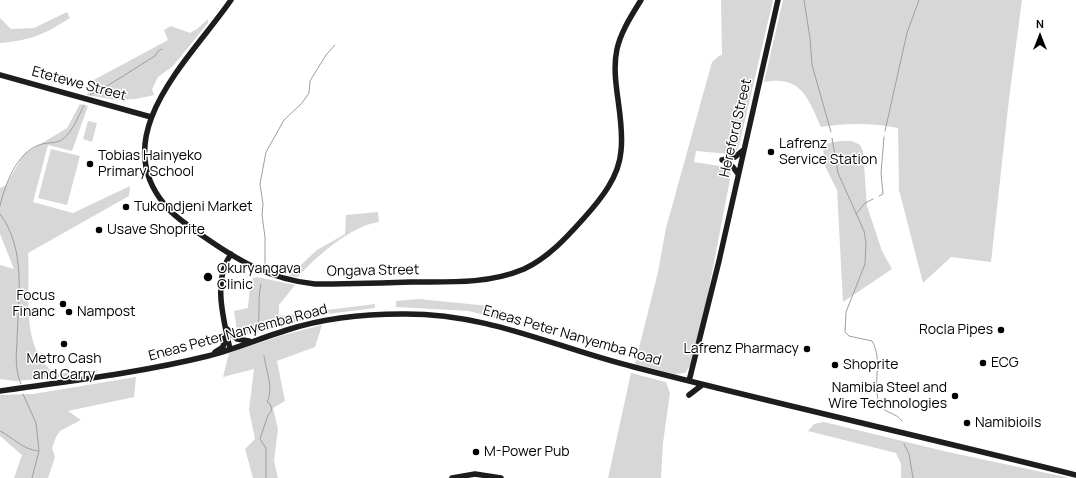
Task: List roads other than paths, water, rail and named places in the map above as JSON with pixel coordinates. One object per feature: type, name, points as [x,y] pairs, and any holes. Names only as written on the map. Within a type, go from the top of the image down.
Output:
[{"type":"main road","name":"Ongava Street","points":[[230,0],[184,63],[151,117],[145,138],[144,154],[148,179],[174,215],[231,254],[261,271],[299,282],[315,284],[479,281],[508,274],[532,264],[561,243],[600,199],[618,170],[623,131],[615,74],[616,56],[622,33],[640,0]]},
{"type":"main road","name":"Hereford Street","points":[[689,381],[711,306],[738,174],[778,0]]},
{"type":"main road","name":"Etetewe Street","points":[[0,75],[151,117]]},
{"type":"main road","points":[[738,174],[733,167],[722,160],[728,160],[739,155],[746,142]]},
{"type":"main road","points":[[230,349],[222,308],[221,289],[227,262],[231,254]]},
{"type":"main road","name":"Eneas Peter Nanyemba Road","points":[[0,390],[11,390],[102,377],[212,355],[305,325],[338,319],[370,315],[431,314],[502,326],[616,363],[1076,475]]},
{"type":"main road","points":[[226,327],[237,339],[254,341]]},
{"type":"main road","points":[[212,355],[223,347],[226,327]]},
{"type":"main road","points":[[689,395],[702,385]]},
{"type":"main road","points":[[452,478],[475,474],[501,478]]},
{"type":"waterway","points":[[804,0],[810,38],[812,65],[831,132]]},
{"type":"waterway","points":[[885,131],[907,33],[919,0]]},
{"type":"waterway","points":[[265,268],[265,237],[260,184],[266,152],[284,120],[302,103],[309,93],[310,81],[326,55],[335,45]]},
{"type":"waterway","points":[[90,95],[155,56],[158,51],[162,49]]},
{"type":"waterway","points":[[0,206],[8,180],[18,162],[31,149],[39,145],[61,141],[67,136],[84,105]]},
{"type":"waterway","points":[[879,196],[883,194],[881,173],[884,137]]},
{"type":"waterway","points":[[832,138],[838,173],[864,231],[866,243],[865,264],[846,312],[845,332],[849,336],[872,341],[877,357],[877,389],[880,405],[882,408],[897,416],[902,421]]},
{"type":"waterway","points":[[856,214],[865,203],[873,199]]},
{"type":"waterway","points":[[0,214],[9,228],[18,259],[19,292],[16,363],[21,384]]},
{"type":"waterway","points":[[257,333],[261,284]]},
{"type":"waterway","points":[[264,356],[270,385],[267,402],[270,404],[272,410],[268,415],[260,439],[266,448],[266,478]]},
{"type":"waterway","points":[[23,394],[36,423],[39,451],[32,478]]},
{"type":"waterway","points":[[0,431],[23,446],[38,451]]},
{"type":"waterway","points":[[904,444],[909,454],[913,478]]},
{"type":"place","name":"Lafrenz Service Station","points":[[771,152]]},
{"type":"place","name":"Tobias Hainyeko Primary School","points":[[90,164]]},
{"type":"place","name":"Tukondjeni Market","points":[[126,207]]},
{"type":"place","name":"Usave Shoprite","points":[[99,230]]},
{"type":"place","name":"Okuryangava Clinic","points":[[208,277]]},
{"type":"place","name":"Focus Financ","points":[[63,304]]},
{"type":"place","name":"Nampost","points":[[69,312]]},
{"type":"place","name":"Rocla Pipes","points":[[1001,330]]},
{"type":"place","name":"Metro Cash and Carry","points":[[64,344]]},
{"type":"place","name":"Lafrenz Pharmacy","points":[[807,349]]},
{"type":"place","name":"ECG","points":[[983,363]]},
{"type":"place","name":"Shoprite","points":[[835,365]]},
{"type":"place","name":"Namibia Steel and Wire Technologies","points":[[955,396]]},
{"type":"place","name":"Namibioils","points":[[967,423]]},
{"type":"place","name":"M-Power Pub","points":[[476,452]]}]
